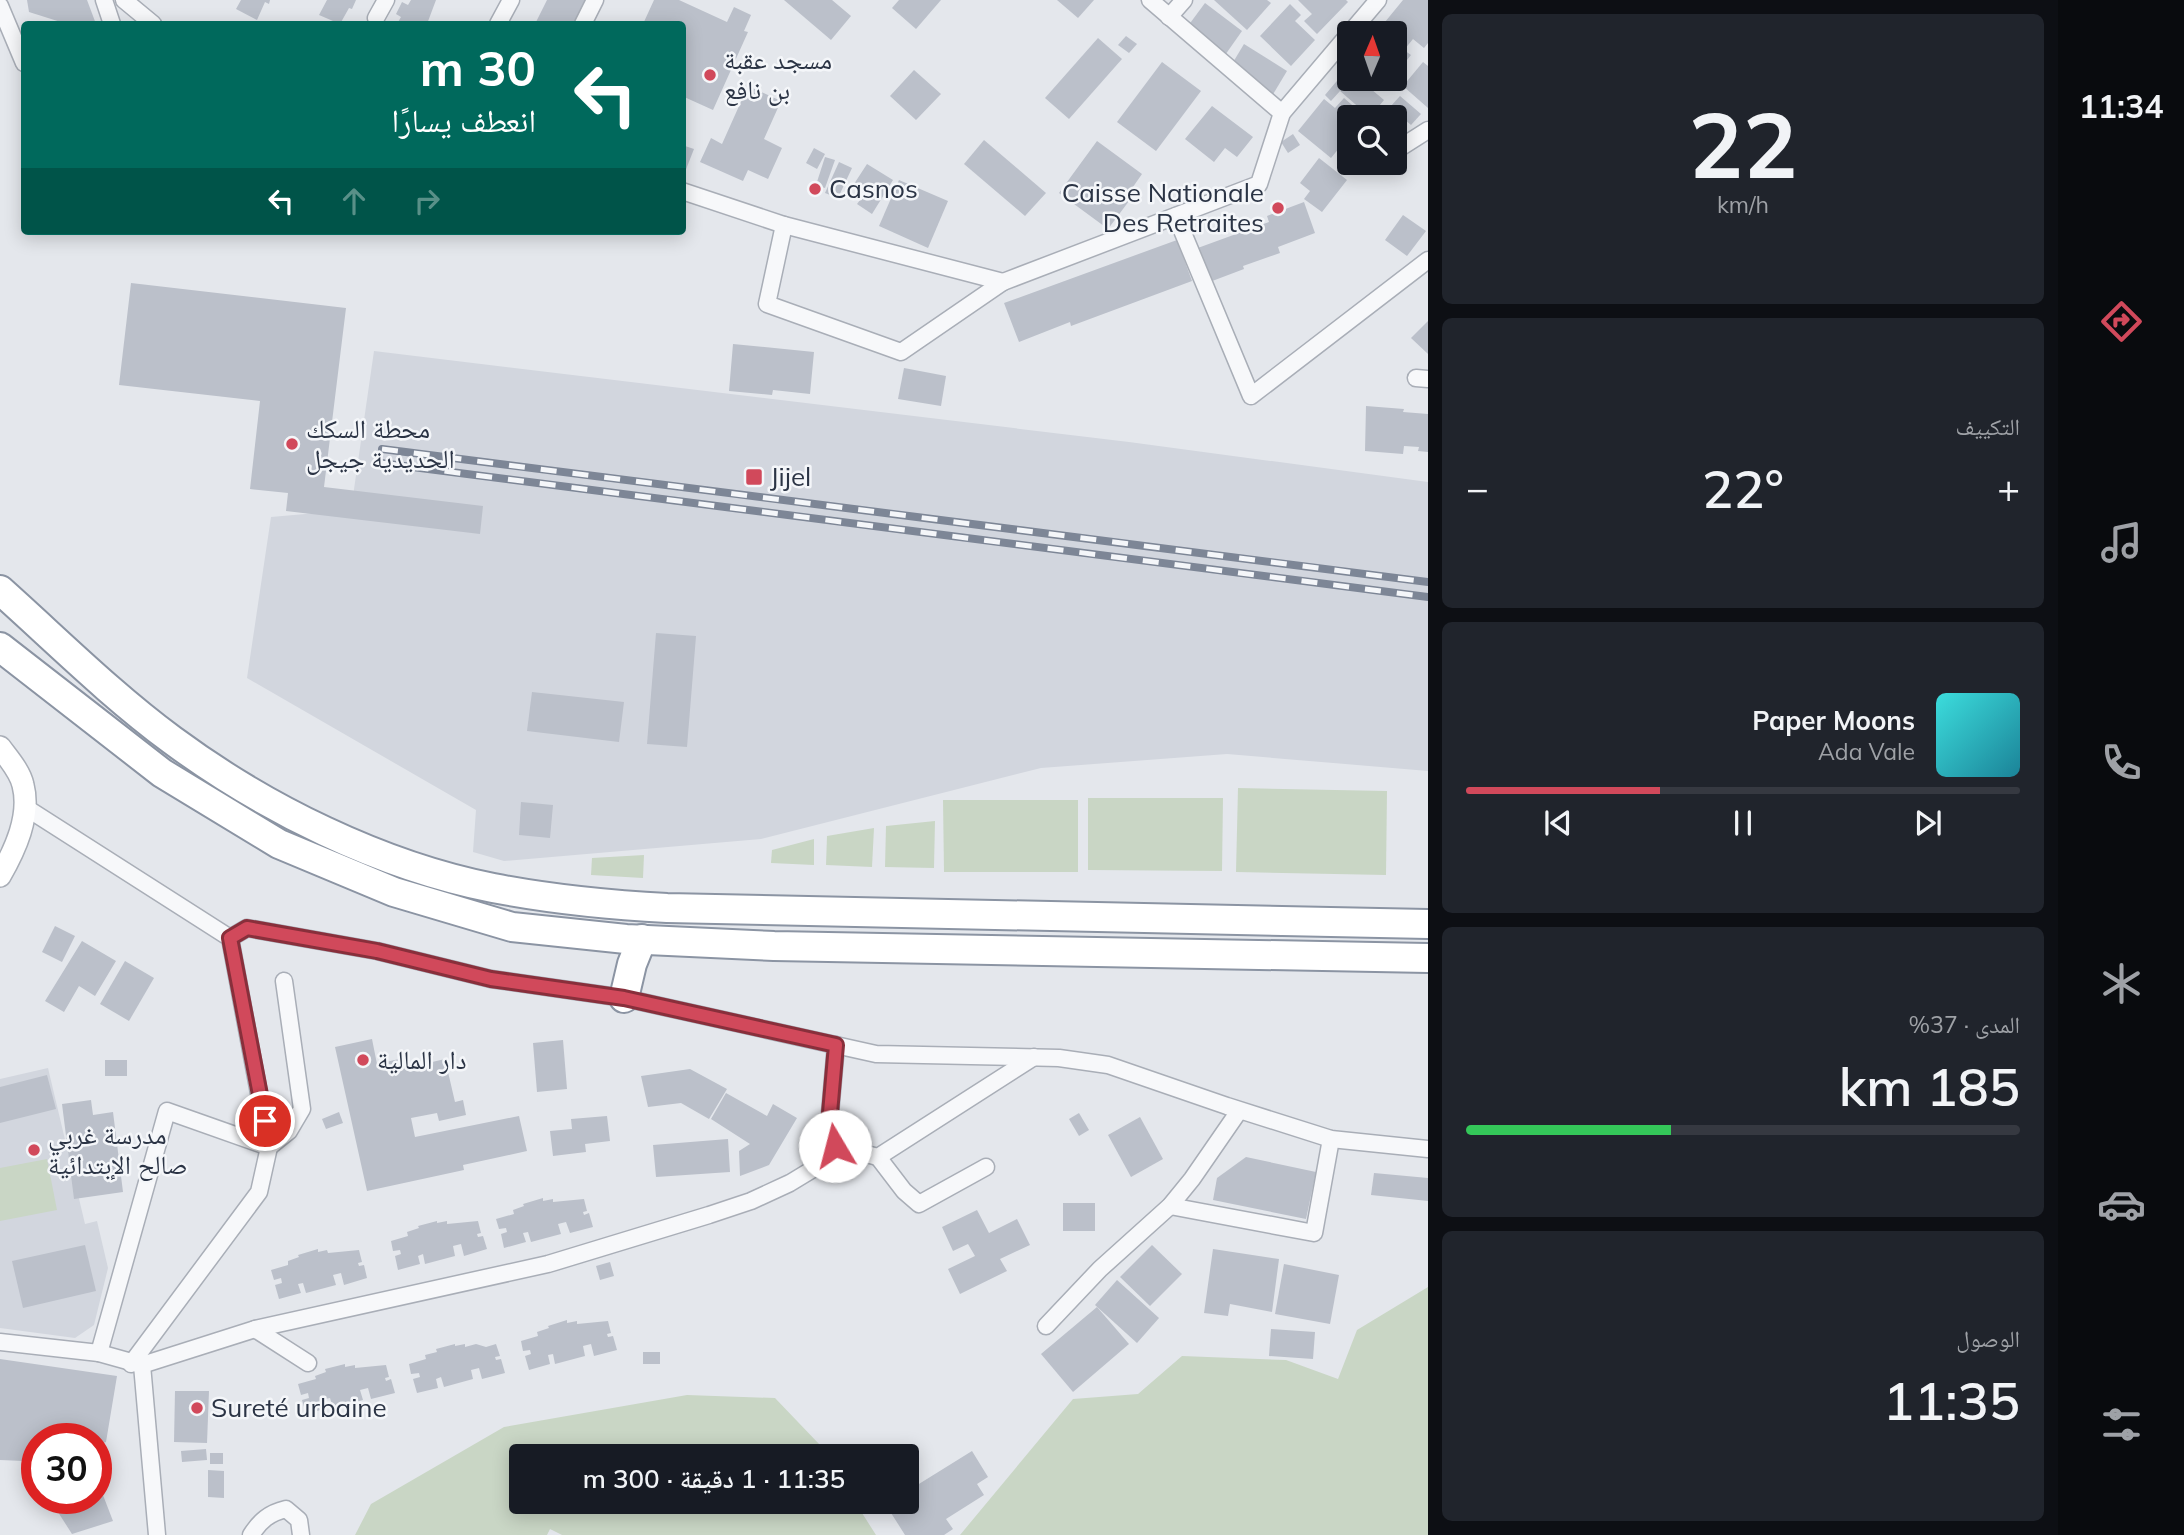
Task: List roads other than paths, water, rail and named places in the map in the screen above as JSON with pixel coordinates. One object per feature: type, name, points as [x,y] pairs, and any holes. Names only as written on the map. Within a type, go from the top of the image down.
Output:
[{"type":"highway","points":[[0,590],[103,685],[219,772],[289,812],[355,844],[416,866],[491,888],[598,903],[694,909],[1428,924]]},
{"type":"highway","points":[[0,647],[162,773],[279,844],[394,892],[494,923],[535,930],[642,939],[774,946],[1428,958]]},
{"type":"highway","points":[[624,998],[632,964],[642,939]]},
{"type":"main road","points":[[0,747],[23,785],[25,807],[18,837],[0,876]]},
{"type":"street","points":[[104,0],[111,21]]},
{"type":"street","points":[[124,0],[149,21]]},
{"type":"street","points":[[376,18],[386,0]]},
{"type":"street","points":[[500,21],[511,0]]},
{"type":"street","points":[[584,21],[595,0]]},
{"type":"street","points":[[1150,0],[1282,113]]},
{"type":"street","points":[[1169,17],[1184,0]]},
{"type":"street","points":[[1360,21],[1378,0]]},
{"type":"street","points":[[0,6],[21,57]]},
{"type":"street","points":[[784,225],[767,304],[901,352],[1003,282],[1259,184],[1282,113],[1337,47]]},
{"type":"street","points":[[1407,143],[1428,130]]},
{"type":"street","points":[[686,192],[784,225],[1003,282]]},
{"type":"street","points":[[1176,216],[1251,396],[1428,260]]},
{"type":"street","points":[[25,807],[230,938],[269,1147],[260,1192],[137,1365],[157,1535]]},
{"type":"street","points":[[230,938],[247,928],[377,951],[491,979],[624,998],[876,1054],[1059,1058],[1108,1065],[1239,1111],[1331,1139],[1428,1149]]},
{"type":"street","points":[[269,1147],[289,1132],[302,1109],[284,981]]},
{"type":"street","points":[[0,1342],[99,1353],[137,1365],[255,1329],[548,1264],[751,1201],[790,1183],[818,1166],[835,1146],[830,1113],[836,1045]]},
{"type":"street","points":[[878,1157],[1034,1057]]},
{"type":"street","points":[[99,1353],[167,1111],[269,1147]]},
{"type":"street","points":[[1046,1326],[1100,1269],[1170,1206],[1239,1111]]},
{"type":"street","points":[[1170,1206],[1314,1233],[1331,1139]]},
{"type":"street","points":[[835,1146],[878,1157],[904,1191],[919,1204],[986,1167]]},
{"type":"street","points":[[255,1329],[308,1363]]},
{"type":"street","points":[[251,1535],[265,1518],[286,1509],[299,1520],[301,1535]]},
{"type":"railway","points":[[382,449],[1428,582]]},
{"type":"railway","points":[[381,463],[1428,597]]},
{"type":"place","name":"مسجد عقبة بن نافع","points":[[710,75]]},
{"type":"place","name":"Casnos","points":[[815,189]]},
{"type":"place","name":"Caisse Nationale Des Retraites","points":[[1278,208]]},
{"type":"place","name":"محطة السكك الحديدية جيجل","points":[[292,444]]},
{"type":"place","name":"Jijel","points":[[754,477]]},
{"type":"place","name":"دار المالية","points":[[363,1060]]},
{"type":"place","name":"مدرسة غربي صالح الإبتدائية","points":[[34,1150]]},
{"type":"place","name":"Sureté urbaine","points":[[197,1408]]}]
